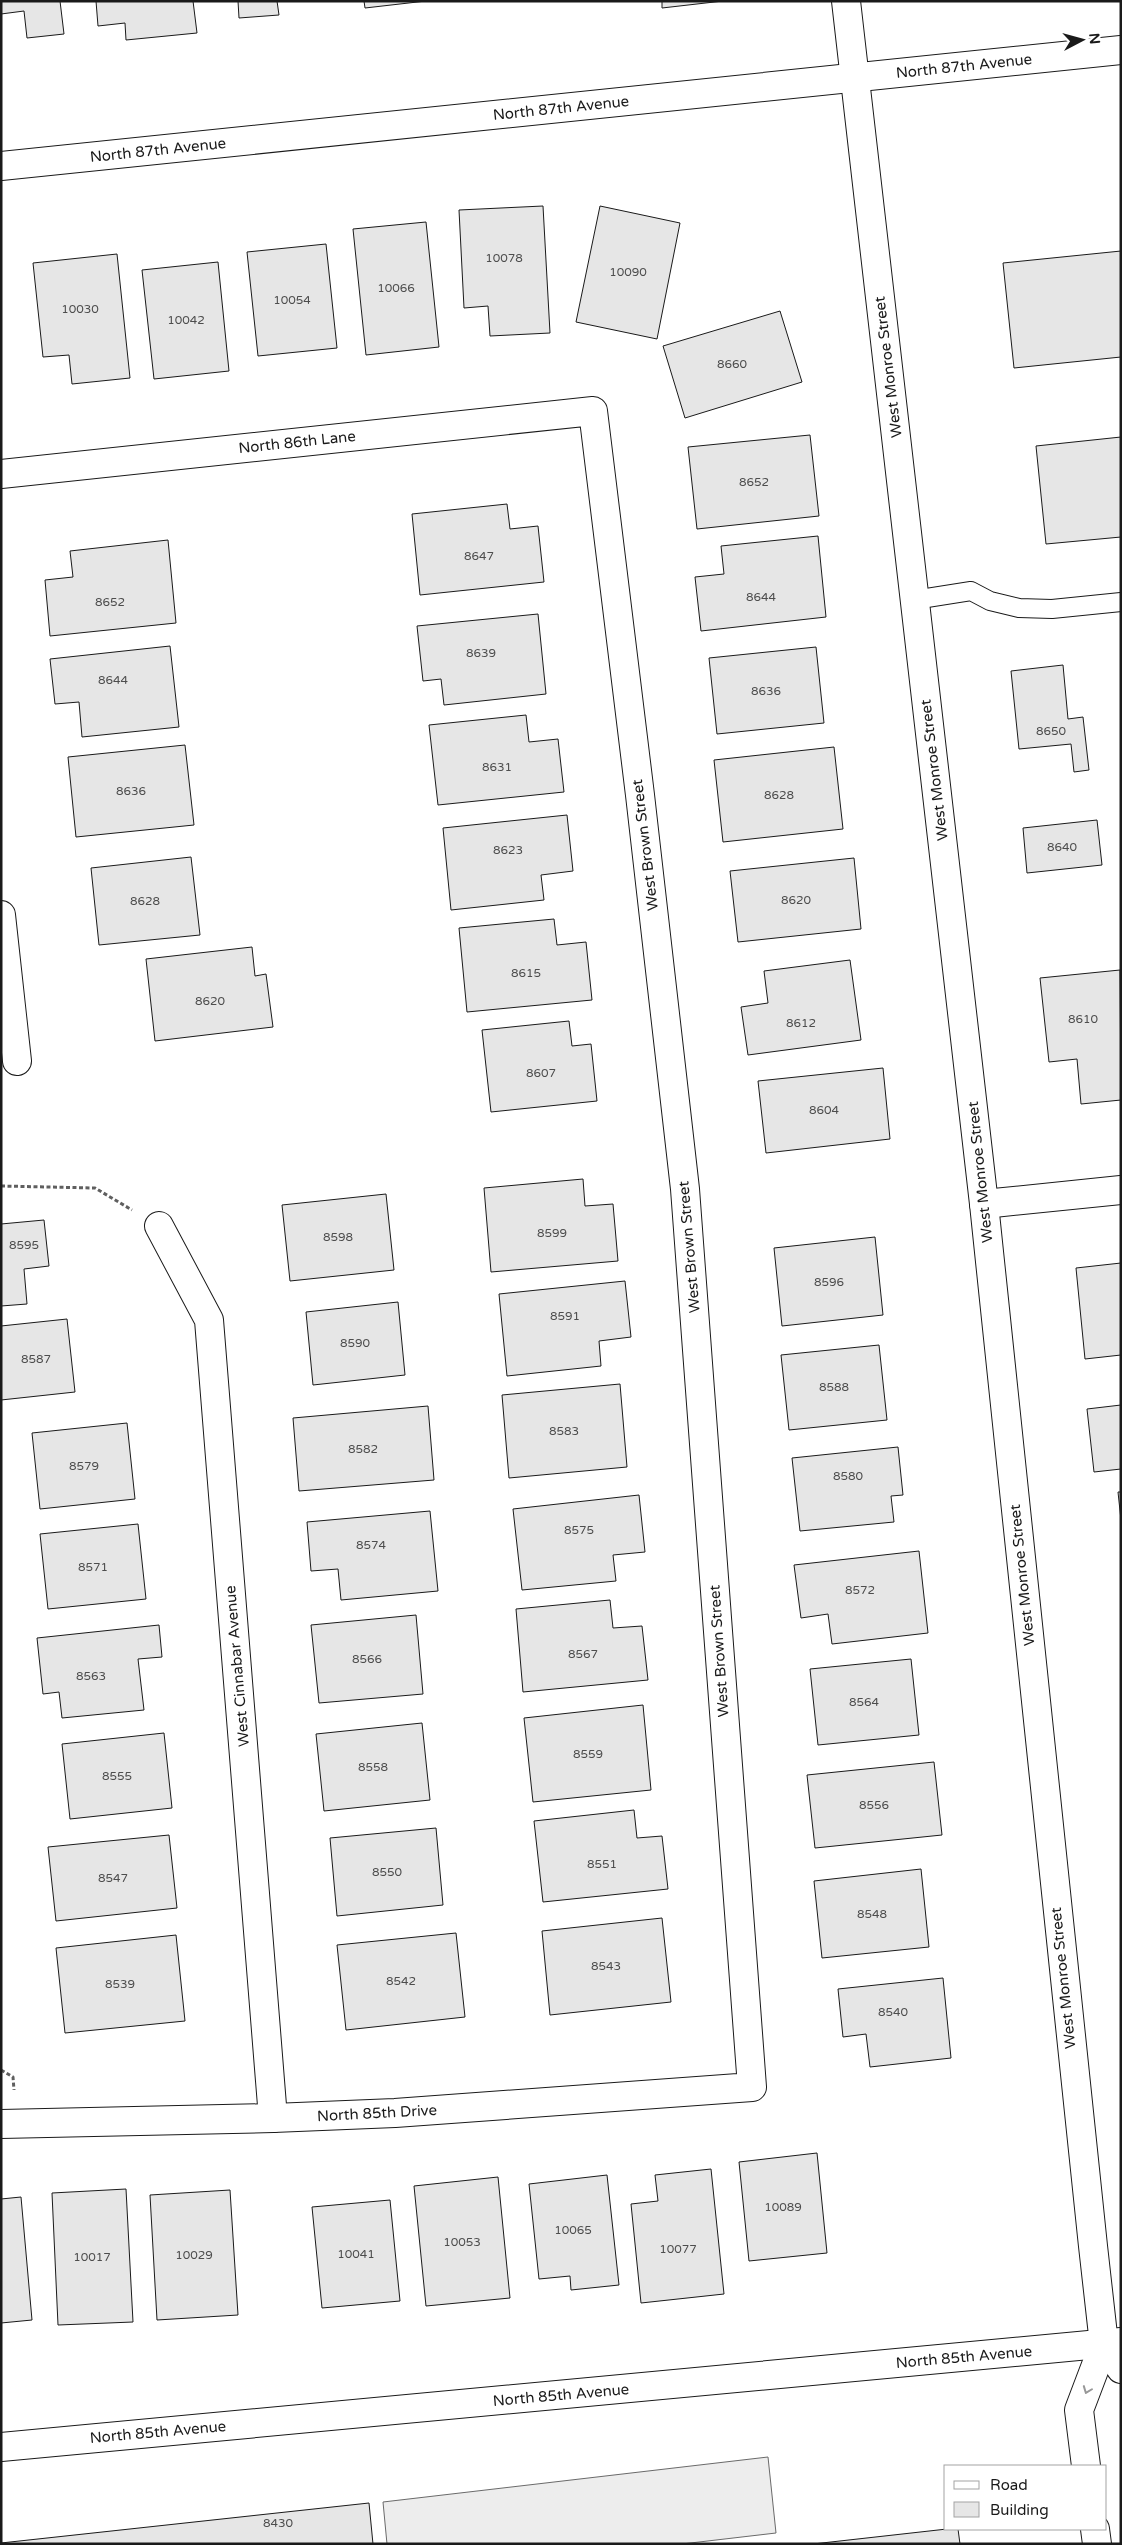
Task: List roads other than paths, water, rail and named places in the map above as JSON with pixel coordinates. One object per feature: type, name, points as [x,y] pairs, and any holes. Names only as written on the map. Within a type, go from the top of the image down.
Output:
[{"type":"street","name":"West Monroe Street","points":[[846,1],[984,1204],[1076,2097],[1112,2343],[1121,2369]]},
{"type":"street","name":"North 87th Avenue","points":[[1,166],[1121,50]]},
{"type":"street","name":"North 86th Lane","points":[[1,474],[593,411]]},
{"type":"street","name":"West Brown Street","points":[[593,411],[640,795],[684,1189],[752,2087]]},
{"type":"street","points":[[1,916],[16,1061]]},
{"type":"street","points":[[984,1204],[1121,1190]]},
{"type":"street","name":"West Cinnabar Avenue","points":[[159,1226],[209,1320],[273,2118]]},
{"type":"street","name":"North 85th Drive","points":[[1,2124],[273,2118],[405,2112],[752,2087]]},
{"type":"street","name":"West Monroe Street","points":[[1086,2465],[1079,2410],[1112,2343]]},
{"type":"street","name":"North 85th Avenue","points":[[1,2447],[1112,2343]]},
{"type":"street","points":[[1095,2530],[1097,2544]]},
{"type":"lane","points":[[914,600],[971,592],[990,601],[1018,608],[1052,610],[1121,602]]}]
